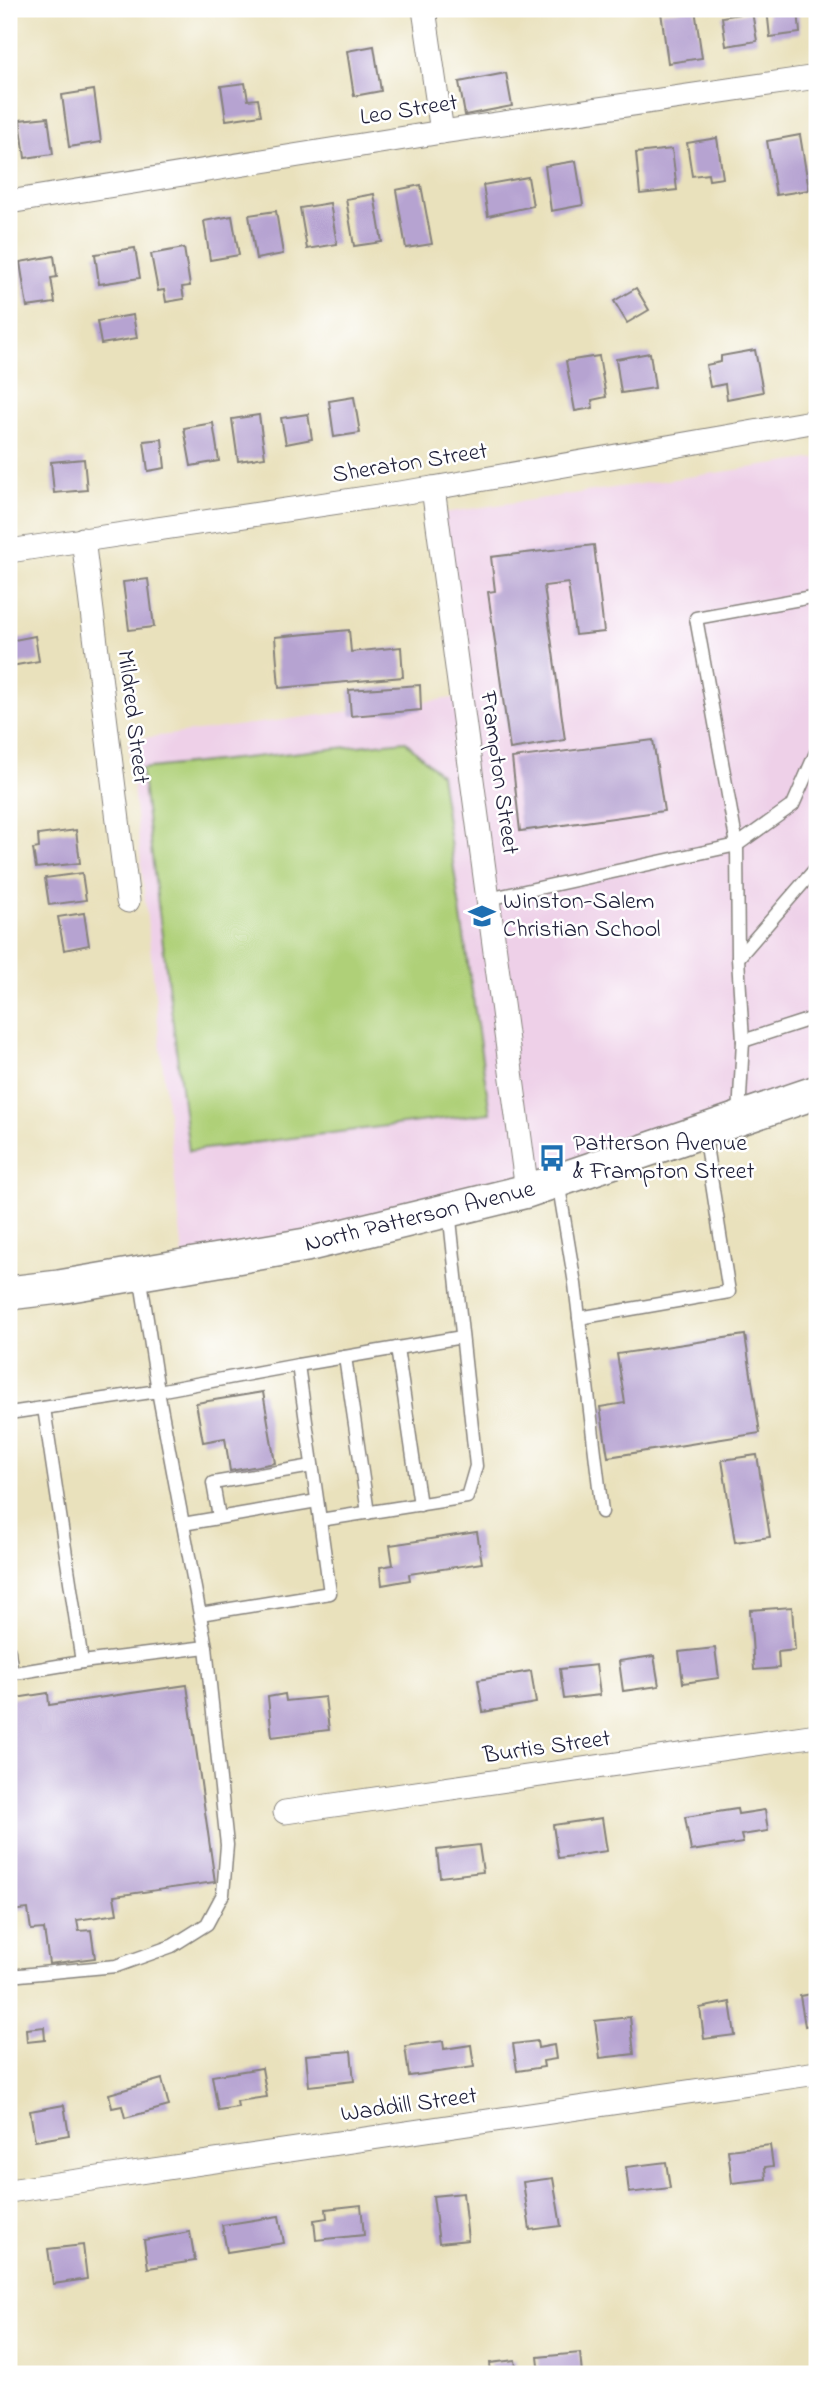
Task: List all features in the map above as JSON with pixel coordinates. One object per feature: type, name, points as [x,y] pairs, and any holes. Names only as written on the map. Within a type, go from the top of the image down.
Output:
[{"type":"main road","name":"North Patterson Avenue","points":[[9,1293],[306,1245],[449,1210],[542,1186],[817,1092]]},
{"type":"street","points":[[424,9],[442,132]]},
{"type":"street","name":"Leo Street","points":[[9,202],[442,132],[817,77]]},
{"type":"street","name":"Sheraton Street","points":[[9,551],[433,488],[817,421]]},
{"type":"street","name":"Frampton Street","points":[[433,488],[488,899],[542,1186]]},
{"type":"street","name":"Mildred Street","points":[[83,539],[128,901]]},
{"type":"street","name":"Burtis Street","points":[[285,1812],[817,1735]]},
{"type":"street","name":"Waddill Street","points":[[9,2191],[817,2073]]},
{"type":"lane","points":[[739,1119],[743,1041],[738,958],[737,845],[696,618],[817,596]]},
{"type":"lane","points":[[488,899],[737,845],[793,805],[817,751]]},
{"type":"lane","points":[[738,958],[817,867]]},
{"type":"lane","points":[[743,1041],[817,1017]]},
{"type":"lane","points":[[579,1318],[729,1292],[704,1132]]},
{"type":"lane","points":[[542,1186],[579,1318],[602,1512]]},
{"type":"lane","points":[[320,1520],[467,1497],[476,1466],[449,1210]]},
{"type":"lane","points":[[9,1976],[116,1965],[172,1946],[207,1924],[223,1894],[227,1845],[206,1647],[158,1391],[140,1273]]},
{"type":"lane","points":[[9,1413],[158,1391],[462,1337]]},
{"type":"lane","points":[[397,1348],[420,1505]]},
{"type":"lane","points":[[345,1357],[368,1513]]},
{"type":"lane","points":[[200,1614],[330,1593],[298,1365]]},
{"type":"lane","points":[[44,1408],[82,1662]]},
{"type":"lane","points":[[219,1517],[214,1483],[312,1466]]},
{"type":"lane","points":[[183,1524],[317,1501]]},
{"type":"lane","points":[[9,1651],[10,1674],[206,1647]]},
{"type":"shaded area","name":"Winston-Salem Christian School","points":[[817,458],[817,1092],[739,1119],[184,1266],[128,740],[461,697],[436,514]]},
{"type":"green space","points":[[405,741],[440,774],[490,1113],[189,1151],[141,769]]},
{"type":"building","points":[[695,9],[702,58],[668,63],[661,12]]},
{"type":"building","points":[[767,9],[798,9],[800,33],[770,37]]},
{"type":"building","points":[[752,12],[757,41],[726,46],[722,17]]},
{"type":"building","points":[[374,46],[381,91],[354,96],[347,51]]},
{"type":"building","points":[[506,73],[512,106],[465,115],[459,82]]},
{"type":"building","points":[[245,83],[248,100],[258,99],[261,115],[226,120],[221,86]]},
{"type":"building","points":[[94,90],[101,142],[69,147],[62,95]]},
{"type":"building","points":[[48,117],[53,154],[25,158],[20,120]]},
{"type":"building","points":[[800,135],[809,190],[776,195],[767,141]]},
{"type":"building","points":[[717,138],[723,178],[709,180],[708,174],[692,176],[687,143]]},
{"type":"building","points":[[672,149],[677,190],[640,194],[636,153]]},
{"type":"building","points":[[576,161],[583,205],[551,211],[545,166]]},
{"type":"building","points":[[528,177],[533,206],[488,216],[483,185]]},
{"type":"building","points":[[421,185],[432,244],[406,248],[396,190]]},
{"type":"building","points":[[374,194],[382,242],[354,246],[346,199]]},
{"type":"building","points":[[330,203],[337,244],[307,249],[300,208]]},
{"type":"building","points":[[276,211],[283,254],[256,259],[249,215]]},
{"type":"building","points":[[232,216],[239,255],[210,260],[204,221]]},
{"type":"building","points":[[135,248],[140,278],[99,284],[95,254]]},
{"type":"building","points":[[184,248],[190,286],[182,287],[184,299],[166,302],[164,290],[158,291],[151,254]]},
{"type":"building","points":[[54,256],[57,277],[51,278],[55,303],[27,307],[20,262]]},
{"type":"building","points":[[636,288],[649,310],[627,323],[614,301]]},
{"type":"building","points":[[133,315],[137,338],[101,344],[97,321]]},
{"type":"building","points":[[755,350],[763,392],[727,399],[725,384],[710,387],[706,365],[721,362],[721,356]]},
{"type":"building","points":[[650,353],[655,388],[621,393],[616,359]]},
{"type":"building","points":[[599,356],[606,397],[592,400],[593,408],[575,411],[566,361]]},
{"type":"building","points":[[354,397],[360,433],[334,437],[329,401]]},
{"type":"building","points":[[308,414],[312,439],[286,444],[281,418]]},
{"type":"building","points":[[259,415],[265,457],[238,461],[232,419]]},
{"type":"building","points":[[213,423],[219,461],[191,466],[184,428]]},
{"type":"building","points":[[162,439],[165,468],[148,471],[144,441]]},
{"type":"building","points":[[84,459],[87,490],[54,493],[51,462]]},
{"type":"building","points":[[594,545],[604,632],[575,635],[568,583],[544,586],[565,740],[510,749],[488,592],[495,591],[491,557]]},
{"type":"building","points":[[148,579],[154,627],[129,630],[123,582]]},
{"type":"building","points":[[349,630],[351,652],[401,647],[403,677],[279,688],[275,637]]},
{"type":"building","points":[[35,636],[39,661],[11,666],[9,641]]},
{"type":"building","points":[[420,685],[421,710],[351,716],[349,690]]},
{"type":"building","points":[[653,740],[664,811],[520,831],[512,758]]},
{"type":"building","points":[[76,830],[80,863],[36,868],[33,849],[39,848],[38,835]]},
{"type":"building","points":[[82,873],[86,900],[49,905],[45,878]]},
{"type":"building","points":[[84,913],[89,945],[64,950],[58,917]]},
{"type":"building","points":[[745,1335],[760,1433],[608,1457],[600,1407],[625,1403],[617,1354]]},
{"type":"building","points":[[263,1392],[275,1463],[230,1471],[225,1438],[203,1442],[196,1403]]},
{"type":"building","points":[[757,1455],[770,1537],[735,1542],[722,1460]]},
{"type":"building","points":[[477,1532],[482,1563],[409,1574],[410,1580],[382,1585],[380,1567],[393,1565],[390,1545]]},
{"type":"building","points":[[792,1607],[795,1650],[778,1652],[779,1668],[754,1670],[750,1610]]},
{"type":"building","points":[[715,1648],[719,1678],[683,1683],[679,1652]]},
{"type":"building","points":[[654,1656],[659,1686],[623,1691],[619,1661]]},
{"type":"building","points":[[596,1665],[600,1695],[564,1699],[560,1669]]},
{"type":"building","points":[[531,1671],[536,1703],[483,1712],[478,1680]]},
{"type":"building","points":[[187,1685],[215,1882],[114,1896],[117,1914],[77,1920],[79,1931],[91,1930],[95,1958],[49,1964],[44,1929],[31,1930],[28,1909],[9,1911],[9,1699],[48,1693],[49,1705]]},
{"type":"building","points":[[285,1694],[286,1701],[325,1697],[329,1730],[272,1737],[268,1697]]},
{"type":"building","points":[[737,1809],[738,1814],[765,1810],[768,1831],[741,1835],[743,1843],[691,1851],[685,1817]]},
{"type":"building","points":[[602,1818],[607,1851],[558,1858],[553,1825]]},
{"type":"building","points":[[479,1845],[483,1872],[440,1877],[437,1850]]},
{"type":"building","points":[[817,1993],[817,2024],[805,2026],[800,1996]]},
{"type":"building","points":[[730,2002],[735,2035],[704,2039],[700,2008]]},
{"type":"building","points":[[630,2017],[634,2054],[600,2058],[595,2021]]},
{"type":"building","points":[[44,2027],[45,2040],[27,2042],[26,2029]]},
{"type":"building","points":[[443,2041],[444,2049],[471,2045],[474,2067],[409,2076],[405,2046]]},
{"type":"building","points":[[537,2041],[538,2048],[554,2045],[556,2059],[543,2061],[544,2067],[517,2071],[513,2044]]},
{"type":"building","points":[[351,2051],[354,2081],[309,2086],[306,2055]]},
{"type":"building","points":[[262,2068],[267,2097],[237,2101],[238,2107],[218,2110],[212,2076]]},
{"type":"building","points":[[162,2079],[169,2106],[125,2118],[122,2106],[112,2108],[109,2094]]},
{"type":"building","points":[[64,2105],[69,2135],[35,2141],[30,2111]]},
{"type":"building","points":[[770,2145],[773,2166],[765,2167],[766,2179],[732,2183],[728,2150]]},
{"type":"building","points":[[666,2162],[670,2188],[629,2193],[626,2167]]},
{"type":"building","points":[[553,2178],[561,2226],[530,2230],[523,2182]]},
{"type":"building","points":[[463,2193],[468,2240],[439,2243],[433,2196]]},
{"type":"building","points":[[361,2205],[364,2235],[316,2240],[314,2220],[327,2218],[326,2209]]},
{"type":"building","points":[[279,2216],[284,2243],[227,2252],[222,2225]]},
{"type":"building","points":[[190,2232],[195,2261],[148,2268],[144,2240]]},
{"type":"building","points":[[83,2245],[87,2279],[53,2284],[48,2249]]},
{"type":"building","points":[[580,2353],[582,2374],[540,2374],[538,2357]]},
{"type":"building","points":[[515,2360],[517,2374],[491,2374],[490,2363]]},
{"type":"place","name":"Winston-Salem Christian School","points":[[482,916]]},
{"type":"place","name":"Patterson Avenue & Frampton Street","points":[[552,1158]]}]
